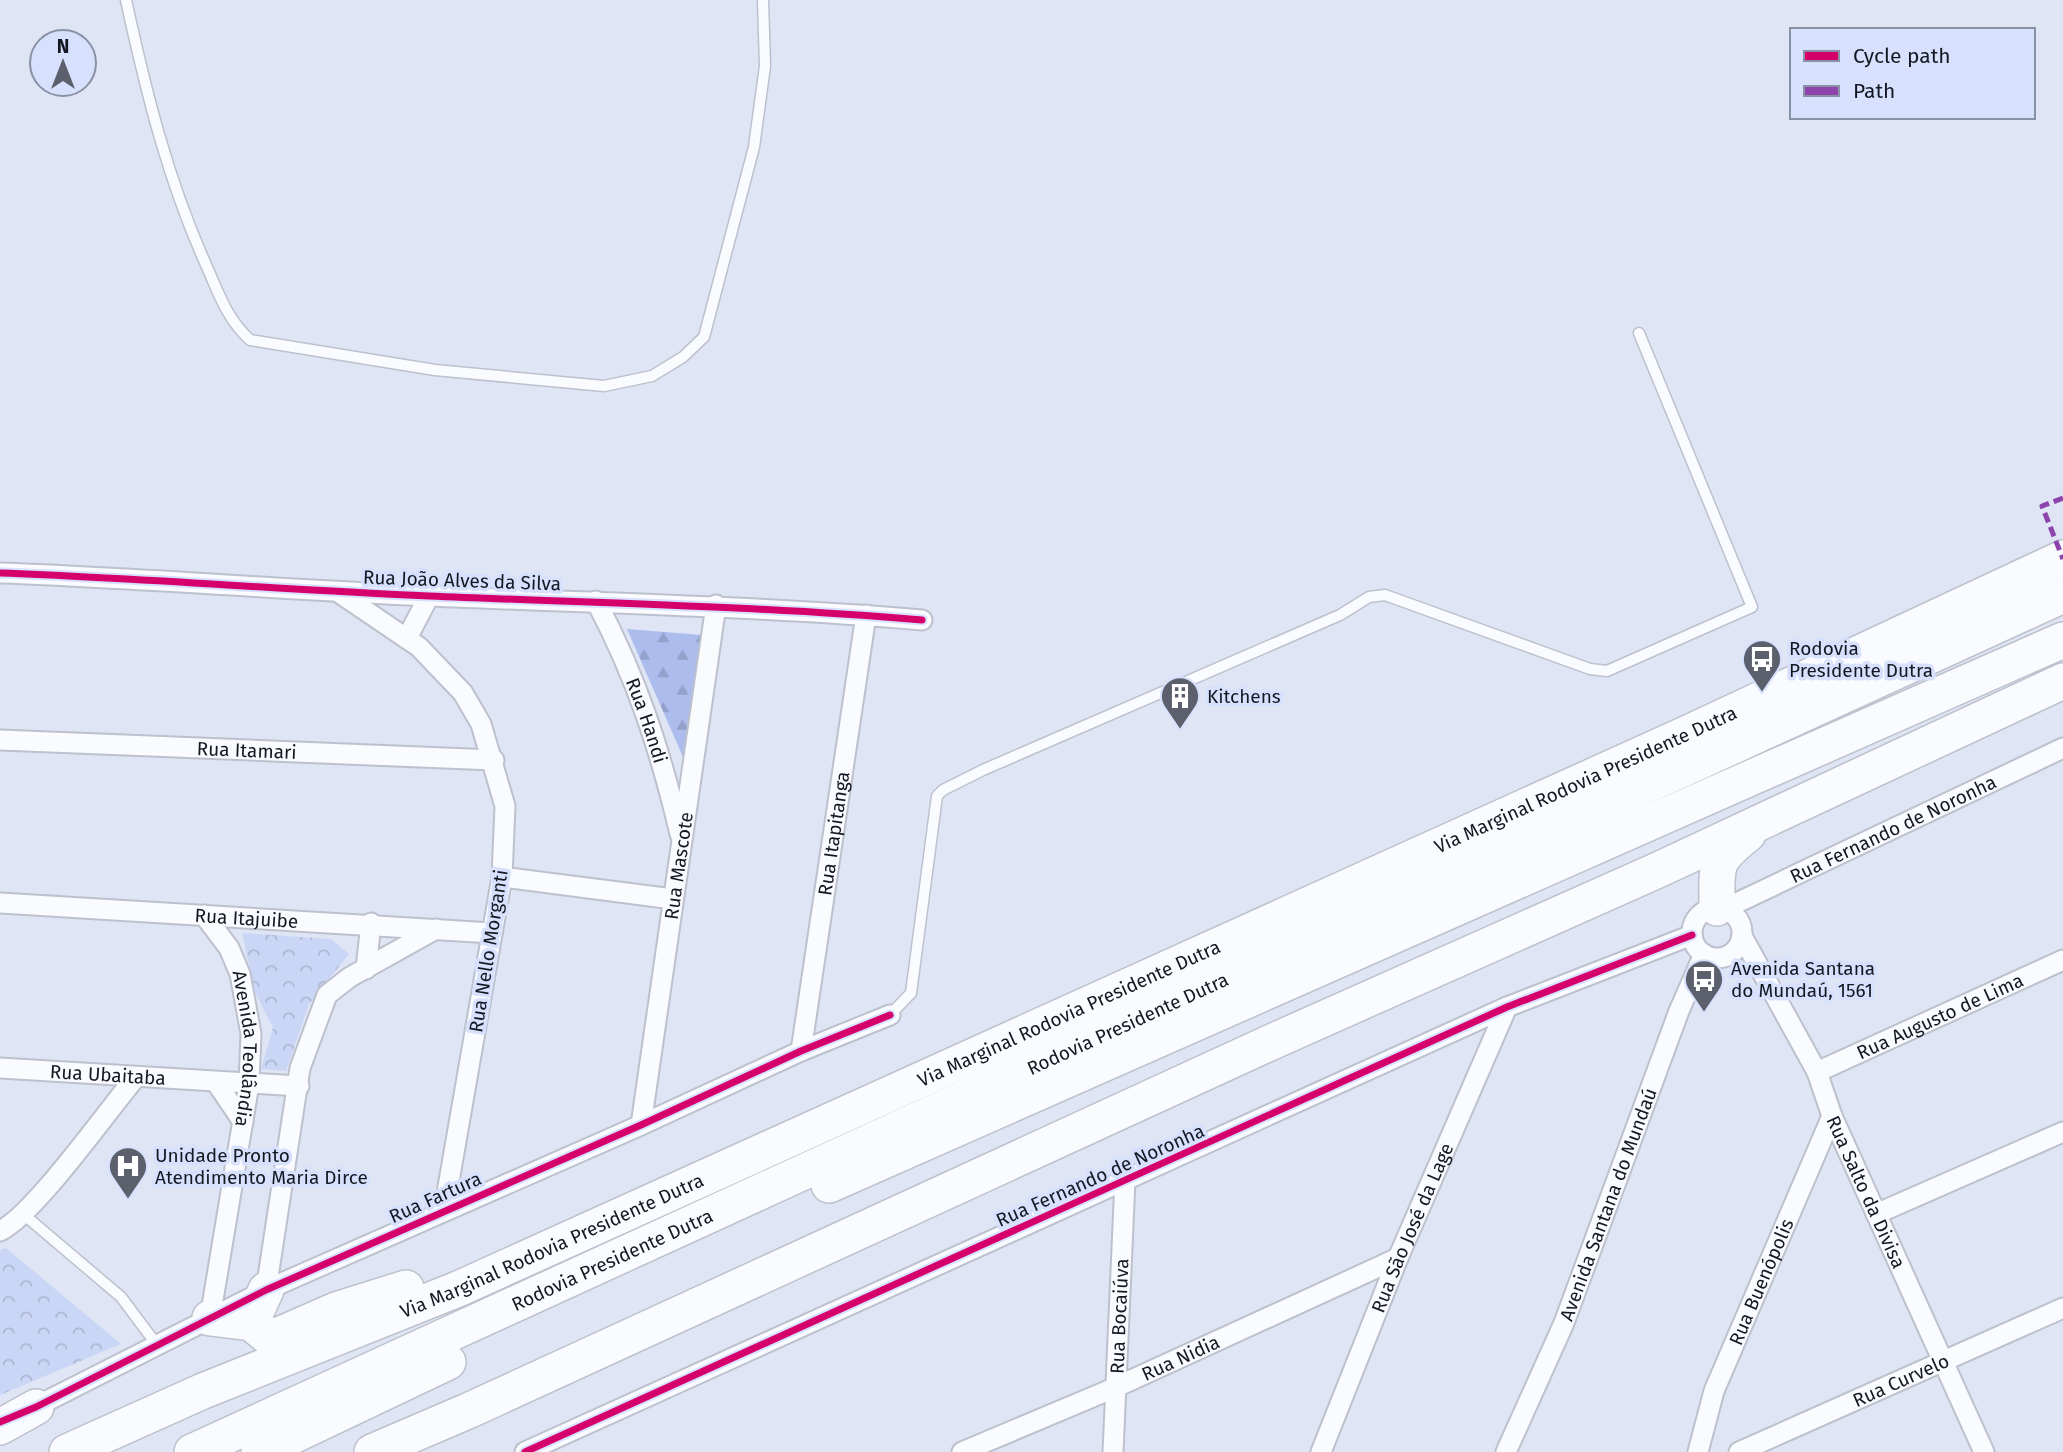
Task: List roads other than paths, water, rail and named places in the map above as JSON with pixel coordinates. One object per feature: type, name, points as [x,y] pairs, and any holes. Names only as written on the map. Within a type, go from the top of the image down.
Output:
[{"type":"highway","name":"Via Marginal Rodovia Presidente Dutra","points":[[66,1452],[256,1369],[509,1266],[1686,734],[2063,558]]},
{"type":"highway","name":"Rodovia Presidente Dutra","points":[[192,1452],[2063,595]]},
{"type":"highway","name":"Rodovia Presidente Dutra","points":[[259,1452],[704,1241],[2063,640]]},
{"type":"highway","points":[[372,1452],[470,1410],[620,1364],[700,1330],[892,1216],[1658,870],[1775,813],[1891,763],[2063,681]]},
{"type":"highway","points":[[1891,763],[1949,753],[2063,708]]},
{"type":"highway","points":[[1721,909],[1718,862],[1724,852],[1775,813]]},
{"type":"highway","points":[[210,1318],[251,1324],[267,1336],[279,1335],[388,1291],[509,1266]]},
{"type":"highway","points":[[251,1324],[266,1290]]},
{"type":"highway","points":[[117,1452],[232,1392],[256,1369]]},
{"type":"highway","points":[[0,1424],[36,1407]]},
{"type":"street","name":"Rua João Alves da Silva","points":[[0,573],[144,578],[429,596],[716,605],[922,620]]},
{"type":"street","name":"Rua Nello Morganti","points":[[337,591],[407,638],[441,668],[463,693],[481,724],[494,760],[505,806],[502,877],[444,1210]]},
{"type":"street","points":[[407,638],[429,596]]},
{"type":"street","name":"Rua Handi","points":[[596,601],[626,658],[657,743],[682,845]]},
{"type":"street","name":"Rua Mascote","points":[[642,1125],[716,605]]},
{"type":"street","name":"Rua Itapitanga","points":[[801,1051],[866,615]]},
{"type":"street","name":"Rua Itamari","points":[[0,740],[494,760]]},
{"type":"street","name":"Rua Fernando de Noronha","points":[[1721,909],[2063,748]]},
{"type":"street","points":[[502,877],[673,899]]},
{"type":"street","name":"Rua Itajuibe","points":[[0,903],[371,923],[492,933]]},
{"type":"street","points":[[1721,909],[1736,916],[1742,936],[1736,948],[1725,957],[1704,954],[1696,946],[1692,935],[1698,916],[1721,909]]},
{"type":"street","name":"Avenida Teolândia","points":[[204,915],[229,948],[240,974],[251,1034],[249,1084],[210,1318]]},
{"type":"street","points":[[366,969],[371,923]]},
{"type":"street","points":[[266,1290],[305,1049],[327,995],[350,977],[436,929]]},
{"type":"street","name":"Rua Fernando de Noronha","points":[[525,1452],[1507,1007],[1692,935]]},
{"type":"street","name":"Rua Salto da Divisa","points":[[1742,936],[1817,1072],[1832,1116],[1984,1452]]},
{"type":"street","name":"Avenida Santana do Mundaú","points":[[1506,1452],[1564,1324],[1679,1011],[1704,954]]},
{"type":"street","name":"Rua Augusto de Lima","points":[[1817,1072],[2063,960]]},
{"type":"street","name":"Rua São José da Lage","points":[[1321,1452],[1398,1258],[1507,1007]]},
{"type":"street","name":"Rua Fartura","points":[[36,1407],[266,1290],[642,1125],[801,1051],[890,1014]]},
{"type":"street","name":"Rua Ubaitaba","points":[[0,1068],[299,1086]]},
{"type":"street","points":[[0,1231],[22,1213],[136,1077]]},
{"type":"street","points":[[216,1082],[243,1122]]},
{"type":"street","name":"Rua Buenópolis","points":[[1698,1452],[1714,1391],[1832,1116]]},
{"type":"street","points":[[1876,1213],[2063,1132]]},
{"type":"street","name":"Rua Bocaiúva","points":[[1113,1452],[1125,1181]]},
{"type":"street","name":"Rua Nidia","points":[[962,1452],[1114,1388],[1398,1258]]},
{"type":"street","name":"Rua Curvelo","points":[[1739,1452],[2063,1308]]},
{"type":"lane","points":[[126,0],[149,107],[183,215],[232,323],[250,340],[435,370],[604,386],[652,376],[683,357],[704,337],[754,147],[765,66],[762,0]]},
{"type":"lane","points":[[890,1014],[911,993],[937,796],[943,790],[983,770],[1340,615],[1369,597],[1385,594],[1590,668],[1608,671],[1752,607],[1639,333]]},
{"type":"lane","points":[[1870,668],[1909,665]]},
{"type":"lane","points":[[1687,746],[1781,703]]},
{"type":"lane","points":[[1610,802],[1644,775]]},
{"type":"lane","points":[[22,1213],[121,1297],[157,1345]]},
{"type":"place","name":"Rodovia Presidente Dutra","points":[[1762,693]]},
{"type":"place","name":"Kitchens","points":[[1180,730]]},
{"type":"place","name":"Avenida Santana do Mundaú, 1561","points":[[1704,1013]]},
{"type":"place","name":"Unidade Pronto Atendimento Maria Dirce","points":[[128,1200]]}]
